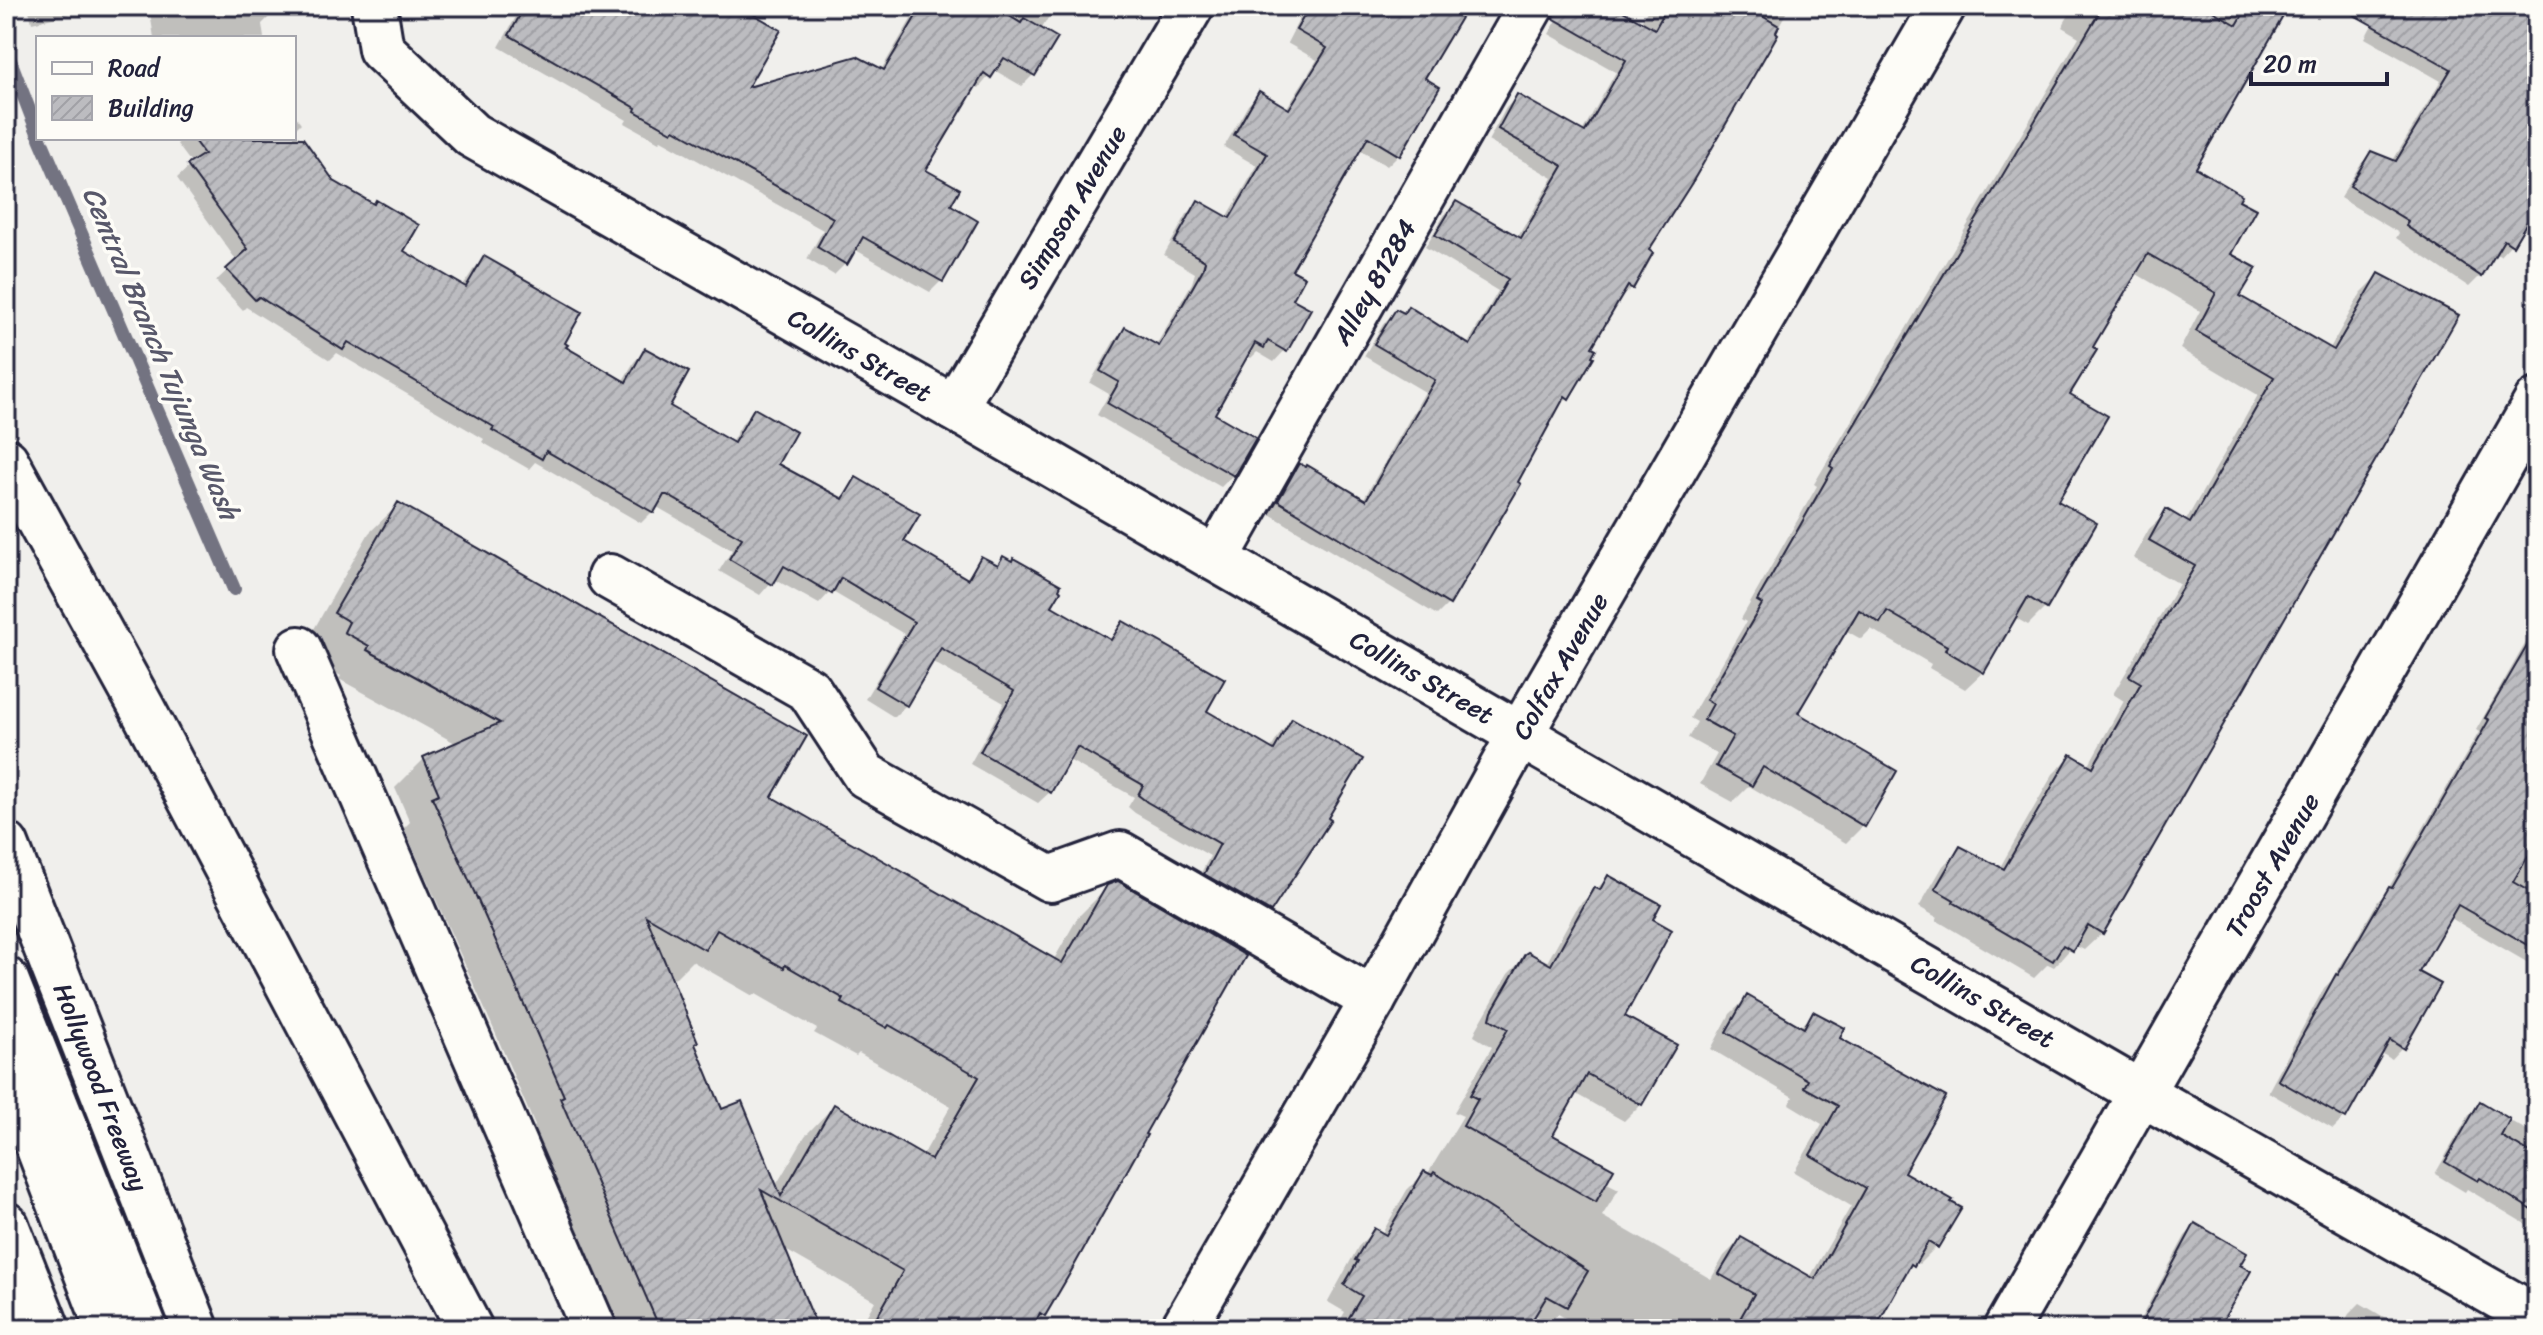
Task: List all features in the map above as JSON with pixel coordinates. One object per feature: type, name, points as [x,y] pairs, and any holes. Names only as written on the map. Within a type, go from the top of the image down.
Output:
[{"type":"main road","name":"Collins Street","points":[[374,6],[381,49],[472,135],[954,408],[2537,1318]]},
{"type":"main road","name":"Simpson Avenue","points":[[954,408],[1191,6]]},
{"type":"main road","name":"Alley 81284","points":[[1216,559],[1531,6]]},
{"type":"main road","name":"Colfax Avenue","points":[[1183,1329],[1373,1000],[1521,733],[1943,6]]},
{"type":"main road","name":"Troost Avenue","points":[[2006,1329],[2537,401]]},
{"type":"main road","points":[[6,461],[142,708],[470,1329]]},
{"type":"main road","points":[[610,577],[809,690],[865,775],[1050,879],[1120,854],[1373,1000]]},
{"type":"main road","points":[[299,649],[594,1329]]},
{"type":"main road","name":"Hollywood Freeway","points":[[6,845],[196,1329]]},
{"type":"main road","points":[[6,980],[123,1321]]},
{"type":"main road","points":[[6,1062],[123,1321]]},
{"type":"main road","points":[[13,1243],[47,1329]]},
{"type":"building","points":[[525,6],[739,6],[781,30],[748,87],[857,56],[884,70],[922,6],[993,6],[1021,23],[1024,18],[1058,38],[1035,76],[1004,58],[991,78],[984,73],[926,170],[960,189],[951,205],[978,221],[943,282],[863,237],[847,265],[817,247],[833,218],[674,129],[672,132],[509,35]]},
{"type":"building","points":[[1310,6],[1468,6],[1425,78],[1440,87],[1400,156],[1368,137],[1292,270],[1305,277],[1293,299],[1311,309],[1287,352],[1268,341],[1264,348],[1255,343],[1215,414],[1256,438],[1234,476],[1107,403],[1119,382],[1100,371],[1125,327],[1159,346],[1203,269],[1205,261],[1174,243],[1198,200],[1230,218],[1267,154],[1234,135],[1259,91],[1289,109],[1327,48],[1296,30]]},
{"type":"building","points":[[1556,6],[1614,6],[1655,29],[1668,6],[1745,6],[1779,26],[1778,34],[1693,181],[1649,250],[1653,253],[1633,289],[1628,286],[1592,347],[1596,349],[1594,357],[1569,399],[1565,396],[1518,482],[1521,484],[1450,605],[1278,501],[1299,463],[1366,500],[1435,380],[1374,344],[1396,309],[1404,313],[1408,306],[1470,345],[1508,279],[1435,235],[1456,201],[1521,238],[1563,166],[1498,129],[1517,94],[1585,132],[1626,60],[1553,18]]},
{"type":"building","points":[[2103,6],[2204,6],[2237,25],[2248,6],[2289,6],[2196,168],[2242,195],[2239,200],[2256,209],[2231,254],[2257,268],[2240,296],[2334,350],[2379,273],[2459,315],[2103,934],[2088,925],[2073,951],[2063,945],[2053,961],[1935,889],[1960,846],[2004,869],[2071,754],[2093,767],[2141,683],[2129,676],[2195,566],[2149,540],[2166,509],[2190,523],[2274,377],[2196,331],[2216,293],[2148,254],[2093,347],[2097,350],[2070,394],[2108,416],[2058,501],[2097,523],[2047,609],[2028,597],[1984,673],[1945,650],[1947,646],[1887,611],[1880,623],[1859,610],[1798,713],[1897,771],[1865,827],[1763,767],[1752,786],[1716,766],[1733,736],[1704,720],[1713,704],[1706,700],[1762,604],[1757,601],[1833,468],[1830,466]]},
{"type":"building","points":[[2338,6],[2537,6],[2537,205],[2513,246],[2504,240],[2482,277],[2406,226],[2408,221],[2350,186],[2371,151],[2396,161],[2451,69]]},
{"type":"building","points":[[303,138],[334,181],[374,204],[376,200],[419,225],[404,251],[466,287],[484,256],[582,312],[565,343],[568,345],[566,347],[626,382],[645,348],[689,372],[670,406],[734,443],[754,408],[796,432],[778,464],[843,499],[856,477],[920,514],[904,541],[968,579],[981,556],[998,565],[1003,556],[1012,561],[1013,558],[1061,585],[1052,606],[1111,640],[1123,621],[1225,679],[1207,711],[1274,750],[1292,718],[1363,759],[1328,818],[1331,820],[1271,912],[1204,874],[1220,844],[1147,802],[1138,795],[1143,785],[1077,747],[1051,793],[980,752],[1014,691],[941,648],[907,706],[875,687],[914,622],[841,578],[832,594],[784,566],[773,585],[729,559],[742,538],[667,495],[664,495],[654,513],[546,451],[542,459],[492,430],[494,427],[348,342],[343,350],[259,297],[255,300],[226,269],[248,249],[187,165],[204,154],[194,140]]},
{"type":"building","points":[[398,502],[807,736],[772,797],[1062,963],[1107,885],[1118,881],[1246,956],[1069,1275],[1045,1316],[1040,1313],[1032,1329],[870,1329],[903,1271],[761,1190],[818,1329],[660,1329],[560,1098],[564,1096],[432,797],[439,794],[423,757],[500,723],[367,650],[369,646],[344,632],[349,622],[334,613]],"holes":[[[646,916],[705,950],[717,930],[784,968],[785,965],[844,999],[842,1003],[887,1028],[889,1025],[979,1077],[931,1160],[834,1104],[781,1196],[742,1101],[722,1109]]]},
{"type":"building","points":[[2537,629],[2537,841],[2513,882],[2537,896],[2537,950],[2458,905],[2419,972],[2441,984],[2404,1049],[2390,1040],[2346,1119],[2278,1080],[2336,974],[2389,887],[2392,888],[2489,720],[2485,718]]},
{"type":"building","points":[[1608,875],[1661,904],[1653,919],[1672,930],[1625,1016],[1677,1045],[1642,1105],[1587,1074],[1553,1135],[1614,1169],[1596,1202],[1463,1126],[1478,1099],[1470,1095],[1508,1029],[1490,1019],[1492,1011],[1525,954],[1528,952],[1551,965],[1594,887],[1600,890]]},
{"type":"building","points":[[1747,995],[1804,1028],[1813,1011],[1845,1028],[1840,1038],[1946,1097],[1904,1172],[1962,1208],[1938,1248],[1928,1242],[1914,1266],[1911,1264],[1875,1329],[1734,1329],[1754,1294],[1719,1274],[1741,1237],[1815,1279],[1866,1188],[1810,1155],[1838,1106],[1804,1087],[1808,1080],[1726,1032]]},
{"type":"building","points":[[2480,1101],[2510,1119],[2501,1136],[2537,1157],[2537,1213],[2480,1178],[2478,1181],[2445,1162]]},
{"type":"building","points":[[1424,1171],[1432,1175],[1434,1172],[1588,1271],[1567,1307],[1547,1296],[1527,1329],[1342,1329],[1362,1296],[1344,1285],[1358,1261],[1355,1260],[1374,1228],[1386,1235]]},
{"type":"building","points":[[2195,1223],[2247,1253],[2240,1265],[2251,1271],[2218,1329],[2138,1329]]},
{"type":"waterway","name":"Central Branch Tujunga Wash","points":[[6,50],[36,128]]},
{"type":"waterway","name":"Central Branch Tujunga Wash","points":[[41,140],[234,589]]}]
